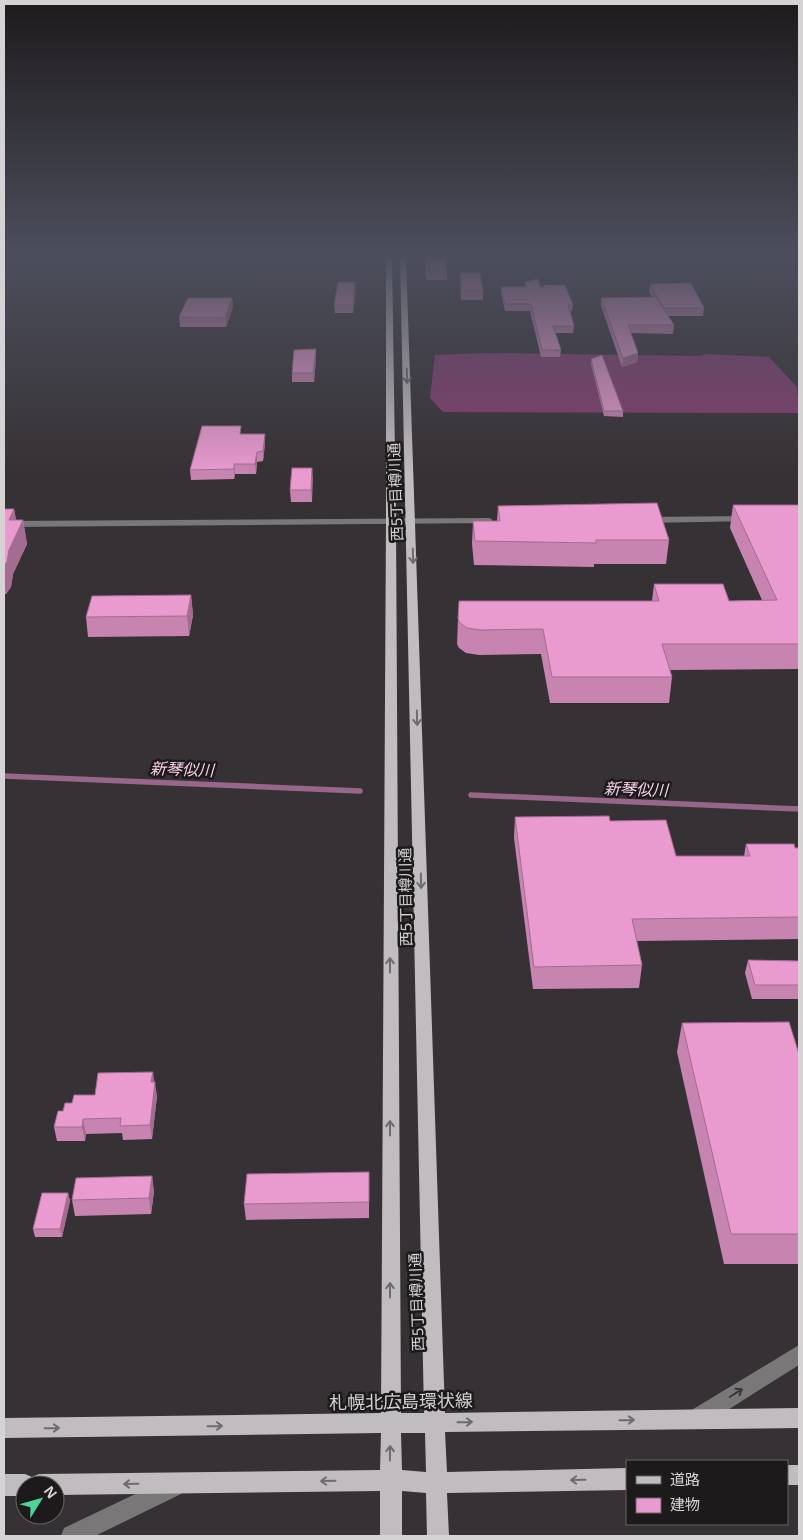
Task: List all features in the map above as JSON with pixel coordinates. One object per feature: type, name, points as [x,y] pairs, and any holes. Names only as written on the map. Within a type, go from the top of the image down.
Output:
[{"type":"main road","name":"西5丁目樽川通","points":[[389,329],[391,1536]]},
{"type":"main road","name":"西5丁目樽川通","points":[[405,329],[438,1536]]},
{"type":"main road","name":"札幌北広島環状線","points":[[4,1428],[799,1418]]},
{"type":"main road","points":[[65,1485],[390,1480],[436,1483],[626,1478]]},
{"type":"street","points":[[640,520],[759,519]]},
{"type":"street","points":[[4,524],[500,521]]},
{"type":"street","points":[[694,1419],[799,1354]]},
{"type":"street","points":[[72,1536],[179,1483]]},
{"type":"shaded area","points":[[486,353],[699,356],[705,354],[769,357],[797,387],[799,413],[443,412],[430,398],[435,355]]},
{"type":"building","points":[[537,329],[554,329],[561,350],[542,350]]},
{"type":"building","points":[[612,329],[629,329],[638,353],[623,358]]},
{"type":"building","points":[[316,349],[313,373],[292,373],[294,350]]},
{"type":"building","points":[[602,355],[623,411],[604,411],[591,359]]},
{"type":"building","points":[[202,426],[241,426],[240,434],[265,434],[263,451],[257,452],[255,464],[234,464],[234,469],[190,470]]},
{"type":"building","points":[[292,468],[312,468],[311,490],[290,490]]},
{"type":"building","points":[[657,503],[669,540],[596,540],[596,543],[475,541],[473,521],[500,521],[498,506]]},
{"type":"building","points":[[733,505],[799,505],[799,644],[662,644],[672,677],[552,677],[543,629],[480,630],[467,628],[458,619],[459,601],[659,601],[654,584],[723,584],[729,601],[777,600]]},
{"type":"building","points":[[4,509],[14,509],[9,520],[23,520],[4,566]]},
{"type":"building","points":[[191,595],[187,616],[86,617],[92,596]]},
{"type":"building","points":[[609,816],[610,821],[666,820],[676,856],[750,856],[746,844],[794,844],[795,848],[799,848],[799,917],[632,919],[642,965],[534,967],[515,817]]},
{"type":"building","points":[[748,960],[799,961],[799,985],[755,985]]},
{"type":"building","points":[[789,1022],[799,1054],[799,1234],[731,1234],[682,1023]]},
{"type":"building","points":[[153,1072],[151,1082],[155,1082],[150,1125],[120,1126],[121,1118],[83,1119],[82,1127],[54,1127],[58,1111],[63,1111],[65,1103],[72,1103],[74,1095],[95,1095],[98,1073]]},
{"type":"building","points":[[369,1172],[369,1202],[244,1204],[247,1174]]},
{"type":"building","points":[[152,1176],[149,1198],[72,1200],[76,1178]]},
{"type":"building","points":[[42,1193],[68,1193],[60,1229],[33,1229]]},
{"type":"waterway","name":"新琴似川","points":[[4,776],[360,791]]},
{"type":"waterway","name":"新琴似川","points":[[471,795],[799,809]]}]
